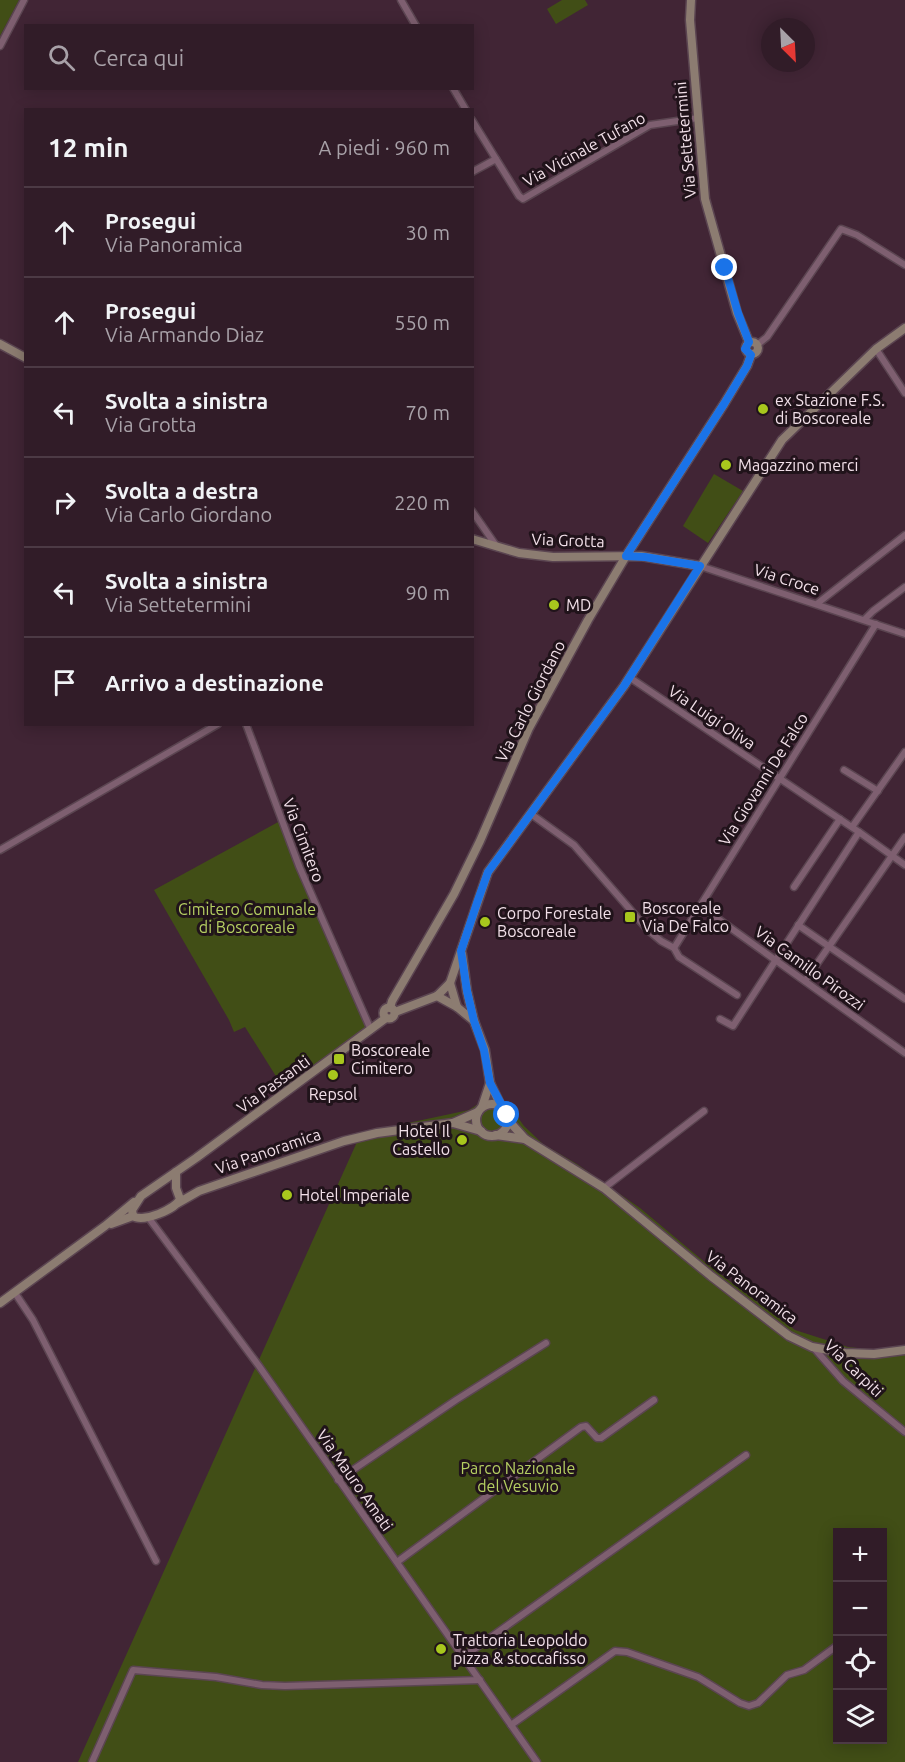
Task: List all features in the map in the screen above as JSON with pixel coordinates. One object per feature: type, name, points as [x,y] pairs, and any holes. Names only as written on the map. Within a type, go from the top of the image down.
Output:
[{"type":"street","points":[[0,46],[24,0]]},
{"type":"street","points":[[401,0],[415,24]]},
{"type":"street","name":"Via Settetermini","points":[[691,0],[690,20],[705,199],[738,313],[753,344],[745,349],[751,355]]},
{"type":"street","points":[[454,90],[465,108]]},
{"type":"street","name":"Via Vicinale Tufano","points":[[496,159],[523,199],[650,125],[698,118]]},
{"type":"street","points":[[474,123],[496,159],[474,171]]},
{"type":"street","points":[[753,344],[767,337],[841,229],[857,235],[905,265]]},
{"type":"street","points":[[898,261],[905,256]]},
{"type":"street","points":[[393,1010],[437,996],[450,983],[488,872],[629,677],[782,440],[876,349],[905,328]]},
{"type":"street","points":[[0,344],[24,357]]},
{"type":"street","points":[[876,349],[905,393]]},
{"type":"street","name":"Via Carlo Giordano","points":[[393,1010],[392,1001],[454,894],[480,841],[528,728],[626,556],[724,404],[747,366],[751,355]]},
{"type":"street","points":[[474,514],[497,547]]},
{"type":"street","points":[[818,603],[905,534]]},
{"type":"street","name":"Via Grotta","points":[[474,540],[519,553],[554,556],[645,557],[700,566]]},
{"type":"street","name":"Via Croce","points":[[700,566],[905,633]]},
{"type":"street","points":[[865,619],[905,587]]},
{"type":"street","name":"Via Giovanni De Falco","points":[[674,948],[876,624]]},
{"type":"street","name":"Via Luigi Oliva","points":[[629,677],[905,865]]},
{"type":"street","points":[[0,850],[215,726]]},
{"type":"street","name":"Via Cimitero","points":[[247,726],[299,866],[371,1030]]},
{"type":"street","points":[[852,827],[905,752]]},
{"type":"street","points":[[897,765],[905,771]]},
{"type":"street","points":[[844,770],[878,790]]},
{"type":"street","points":[[531,814],[574,845],[648,930],[674,948],[679,957],[737,995]]},
{"type":"street","points":[[794,887],[840,819]]},
{"type":"street","points":[[720,1019],[733,1026],[859,832]]},
{"type":"street","points":[[805,981],[905,837]]},
{"type":"street","name":"Via Camillo Pirozzi","points":[[700,906],[905,1053]]},
{"type":"street","points":[[798,925],[905,999]]},
{"type":"street","points":[[461,951],[467,991],[484,1050],[490,1083],[476,1122],[481,1131]]},
{"type":"street","points":[[450,983],[467,991]]},
{"type":"street","points":[[450,983],[457,1007]]},
{"type":"street","points":[[437,996],[457,1007],[474,1021]]},
{"type":"street","name":"Via Passanti","points":[[1,1300],[15,1293],[105,1226],[141,1196],[371,1030],[386,1018],[384,1011],[393,1010]]},
{"type":"street","name":"Via Panoramica","points":[[490,1083],[508,1120],[525,1139],[604,1188],[789,1336],[812,1347],[845,1353],[874,1354],[905,1350]]},
{"type":"street","name":"Via Panoramica","points":[[178,1203],[200,1191],[344,1141],[377,1133],[453,1123],[491,1104],[501,1106]]},
{"type":"street","points":[[604,1188],[704,1111]]},
{"type":"street","points":[[496,1135],[505,1130],[508,1120]]},
{"type":"street","name":"Via Panoramica","points":[[453,1123],[491,1136],[525,1139]]},
{"type":"street","points":[[176,1172],[180,1198],[178,1203]]},
{"type":"street","points":[[152,1188],[168,1185],[178,1190]]},
{"type":"street","name":"Via Panoramica","points":[[178,1190],[200,1191]]},
{"type":"street","points":[[133,1216],[132,1210],[141,1196]]},
{"type":"street","name":"Via Passanti","points":[[105,1226],[133,1216],[137,1219],[148,1217],[174,1207],[178,1203]]},
{"type":"street","name":"Via Mauro Amati","points":[[148,1217],[259,1366],[537,1762]]},
{"type":"street","points":[[15,1293],[33,1320],[156,1561]]},
{"type":"street","points":[[338,1480],[456,1400],[546,1343]]},
{"type":"street","name":"Via Carpiti","points":[[812,1347],[843,1381],[905,1432]]},
{"type":"street","points":[[397,1562],[581,1427],[586,1426],[597,1438],[601,1438],[654,1400]]},
{"type":"street","points":[[463,1657],[746,1455]]},
{"type":"street","points":[[511,1725],[615,1651],[627,1652],[698,1677],[740,1703],[749,1706],[758,1703],[787,1675],[804,1670],[833,1648]]},
{"type":"street","points":[[92,1762],[133,1670],[285,1686],[480,1680]]},
{"type":"green space","points":[[0,0],[19,0],[0,36]]},
{"type":"green space","points":[[562,0],[585,0],[588,5],[556,24],[547,9]]},
{"type":"green space","points":[[714,474],[743,491],[708,543],[683,526]]},
{"type":"green space","name":"Cimitero Comunale di Boscoreale","points":[[280,821],[368,1027],[284,1089],[245,1027],[234,1032],[154,890]]},
{"type":"green space","name":"Parco Nazionale del Vesuvio","points":[[488,1097],[497,1097],[511,1108],[524,1126],[543,1144],[577,1164],[640,1208],[707,1264],[795,1330],[848,1347],[877,1350],[905,1345],[905,1762],[78,1762],[361,1133],[469,1110]]},
{"type":"place","name":"ex Stazione F.S. di Boscoreale","points":[[763,409]]},
{"type":"place","name":"Magazzino merci","points":[[726,465]]},
{"type":"place","name":"MD","points":[[554,605]]},
{"type":"place","name":"Boscoreale Via De Falco","points":[[630,917]]},
{"type":"place","name":"Corpo Forestale Boscoreale","points":[[485,922]]},
{"type":"place","name":"Boscoreale Cimitero","points":[[339,1059]]},
{"type":"place","name":"Repsol","points":[[333,1075]]},
{"type":"place","name":"Hotel Il Castello","points":[[462,1140]]},
{"type":"place","name":"Hotel Imperiale","points":[[287,1195]]},
{"type":"place","name":"Trattoria Leopoldo pizza & stoccafisso","points":[[441,1649]]},
{"type":"route","points":[[507,1115],[490,1083],[484,1050],[467,991],[461,951],[488,872],[624,686],[700,566],[626,556],[724,404],[747,366],[751,355],[745,349],[749,342],[725,268]]}]
